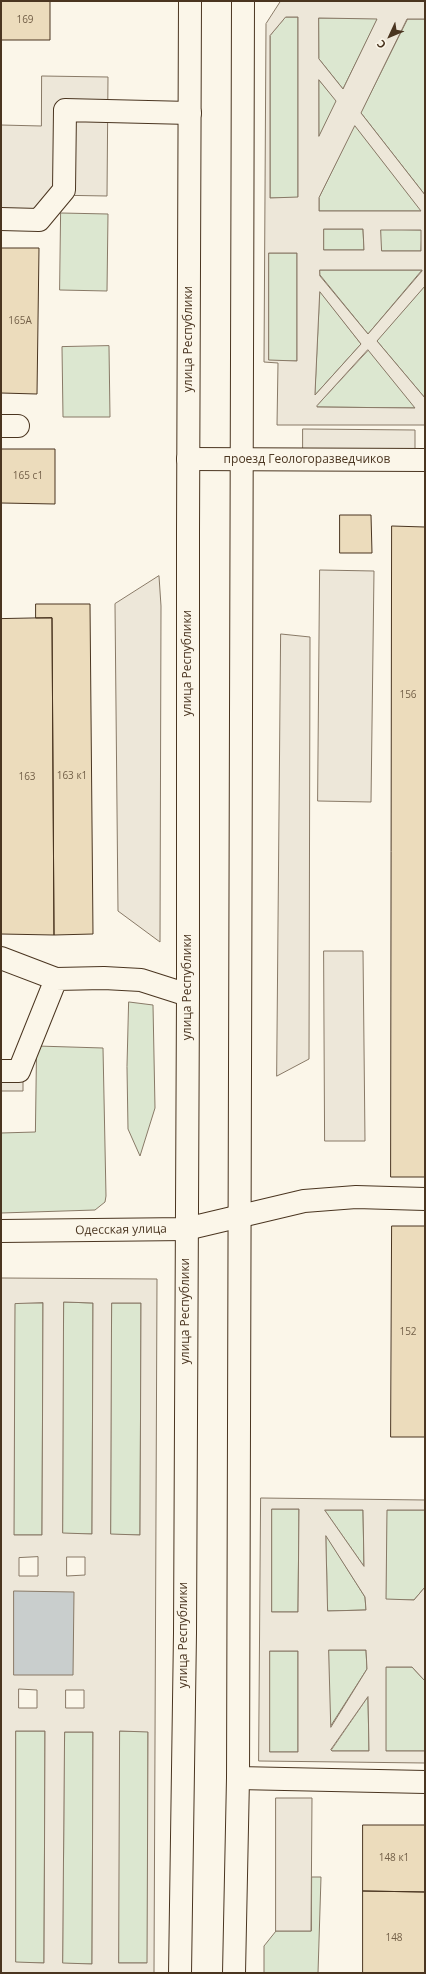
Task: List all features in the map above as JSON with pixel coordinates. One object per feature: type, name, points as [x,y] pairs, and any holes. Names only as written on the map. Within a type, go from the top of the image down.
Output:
[{"type":"main road","name":"улица Республики","points":[[180,1973],[185,1633],[190,1]]},
{"type":"main road","points":[[234,1973],[238,1778],[243,1]]},
{"type":"main road","points":[[1,219],[39,220],[64,190],[66,110],[190,113]]},
{"type":"main road","name":"проезд Геологоразведчиков","points":[[188,459],[425,460]]},
{"type":"main road","points":[[1,958],[56,979],[104,978],[141,980],[188,996]]},
{"type":"main road","points":[[1,1071],[19,1071],[56,979]]},
{"type":"main road","name":"Одесская улица","points":[[1,1231],[186,1229],[239,1215],[304,1201],[356,1197],[425,1199]]},
{"type":"main road","points":[[238,1778],[425,1782]]},
{"type":"green space","points":[[286,17],[298,17],[298,198],[270,198],[270,36]]},
{"type":"green space","points":[[319,18],[378,18],[343,89],[319,59]]},
{"type":"green space","points":[[408,19],[425,19],[425,195],[361,113]]},
{"type":"green space","points":[[319,80],[337,101],[319,137]]},
{"type":"green space","points":[[355,125],[422,211],[319,211],[319,198]]},
{"type":"green space","points":[[61,213],[108,214],[107,291],[60,290]]},
{"type":"green space","points":[[324,229],[363,229],[364,250],[324,250]]},
{"type":"green space","points":[[381,229],[422,230],[421,251],[381,251]]},
{"type":"green space","points":[[269,253],[297,253],[297,361],[269,361]]},
{"type":"green space","points":[[320,270],[422,270],[368,334],[320,275]]},
{"type":"green space","points":[[425,286],[425,398],[377,341]]},
{"type":"green space","points":[[320,291],[361,344],[315,395]]},
{"type":"green space","points":[[109,346],[110,417],[63,417],[62,347]]},
{"type":"green space","points":[[369,350],[416,408],[316,407]]},
{"type":"green space","points":[[129,1002],[153,1005],[155,1108],[140,1156],[128,1129],[127,1067]]},
{"type":"green space","points":[[37,1046],[103,1048],[106,1196],[105,1202],[95,1210],[1,1213],[1,1133],[35,1132]]},
{"type":"green space","points":[[64,1302],[93,1303],[92,1534],[63,1534]]},
{"type":"green space","points":[[15,1303],[43,1303],[42,1535],[14,1535]]},
{"type":"green space","points":[[112,1303],[141,1303],[140,1535],[111,1535]]},
{"type":"green space","points":[[272,1509],[299,1509],[298,1612],[272,1612]]},
{"type":"green space","points":[[325,1510],[363,1510],[364,1566]]},
{"type":"green space","points":[[387,1510],[425,1510],[425,1587],[414,1600],[386,1600]]},
{"type":"green space","points":[[326,1535],[365,1597],[366,1610],[328,1611]]},
{"type":"green space","points":[[329,1650],[366,1650],[367,1669],[330,1727]]},
{"type":"green space","points":[[270,1651],[298,1651],[298,1752],[270,1752]]},
{"type":"green space","points":[[386,1667],[412,1667],[425,1681],[425,1751],[386,1751]]},
{"type":"green space","points":[[368,1697],[369,1751],[331,1751]]},
{"type":"green space","points":[[16,1731],[45,1731],[44,1963],[16,1963]]},
{"type":"green space","points":[[119,1731],[148,1731],[148,1963],[119,1963]]},
{"type":"green space","points":[[65,1732],[93,1732],[92,1964],[63,1964]]},
{"type":"green space","points":[[312,1877],[321,1877],[318,1973],[264,1973],[264,1946],[276,1931],[311,1931]]},
{"type":"shaded area","points":[[281,1],[425,1],[425,19],[407,19],[361,113],[425,195],[425,286],[377,341],[425,398],[425,425],[277,425],[278,363],[264,362],[266,24]],"holes":[[[286,17],[298,17],[298,197],[270,198],[270,36]],[[319,18],[377,19],[343,89],[319,59]],[[319,80],[336,101],[319,136]],[[355,126],[421,211],[319,211],[319,198]],[[324,229],[363,229],[364,250],[324,250]],[[381,230],[421,230],[421,251],[382,251]],[[269,253],[297,253],[297,361],[269,360]],[[320,270],[422,270],[368,334],[320,276]],[[320,292],[361,344],[315,395]],[[368,350],[415,408],[317,407],[317,406]]]},
{"type":"shaded area","points":[[42,76],[108,77],[107,196],[49,195],[34,219],[1,218],[1,125],[41,126]]},
{"type":"shaded area","points":[[303,429],[415,430],[415,453],[303,453]]},
{"type":"shaded area","points":[[320,570],[374,571],[371,802],[318,801]]},
{"type":"shaded area","points":[[159,576],[161,606],[160,942],[118,911],[115,604]]},
{"type":"shaded area","points":[[281,634],[310,637],[309,1059],[277,1076]]},
{"type":"shaded area","points":[[324,951],[363,951],[365,1141],[325,1141]]},
{"type":"shaded area","points":[[1,1067],[23,1068],[23,1091],[1,1091]]},
{"type":"shaded area","points":[[1,1278],[157,1279],[154,1973],[1,1973]],"holes":[[[64,1302],[93,1303],[92,1534],[63,1533]],[[43,1303],[42,1535],[14,1535],[15,1304]],[[112,1303],[141,1303],[140,1535],[111,1534]],[[38,1557],[38,1576],[19,1576],[19,1558]],[[67,1557],[85,1557],[85,1575],[67,1576]],[[19,1689],[37,1690],[37,1708],[19,1708]],[[66,1690],[84,1690],[84,1708],[66,1708]],[[16,1731],[45,1731],[44,1963],[16,1962]],[[120,1731],[148,1732],[147,1963],[119,1963]],[[65,1732],[93,1732],[92,1964],[63,1963]]]},
{"type":"shaded area","points":[[261,1498],[425,1500],[425,1510],[387,1510],[386,1599],[414,1600],[425,1587],[425,1681],[412,1667],[386,1667],[386,1751],[425,1751],[425,1763],[259,1761]],"holes":[[[272,1509],[299,1509],[298,1612],[272,1612]],[[325,1510],[363,1510],[364,1566]],[[326,1536],[365,1597],[366,1610],[328,1611]],[[329,1650],[366,1650],[367,1669],[331,1727]],[[270,1651],[298,1651],[298,1752],[270,1752]],[[368,1697],[369,1751],[331,1750]]]},
{"type":"shaded area","points":[[14,1591],[74,1592],[73,1675],[14,1675]]},
{"type":"shaded area","points":[[276,1798],[312,1798],[311,1931],[276,1931]]},
{"type":"building","points":[[1,1],[50,1],[50,40],[1,40]]},
{"type":"building","points":[[1,248],[39,248],[37,394],[1,393]]},
{"type":"building","points":[[1,449],[55,449],[55,504],[1,503]]},
{"type":"building","points":[[340,515],[371,515],[372,553],[340,553]]},
{"type":"building","points":[[392,526],[425,527],[425,1177],[391,1177]]},
{"type":"building","points":[[36,604],[90,604],[93,934],[54,935],[52,618],[36,618]]},
{"type":"building","points":[[52,618],[54,935],[1,934],[1,619]]},
{"type":"building","points":[[392,1226],[425,1226],[425,1437],[391,1437]]},
{"type":"building","points":[[363,1825],[425,1825],[425,1892],[363,1891]]},
{"type":"building","points":[[363,1891],[425,1892],[425,1973],[363,1973]]}]
